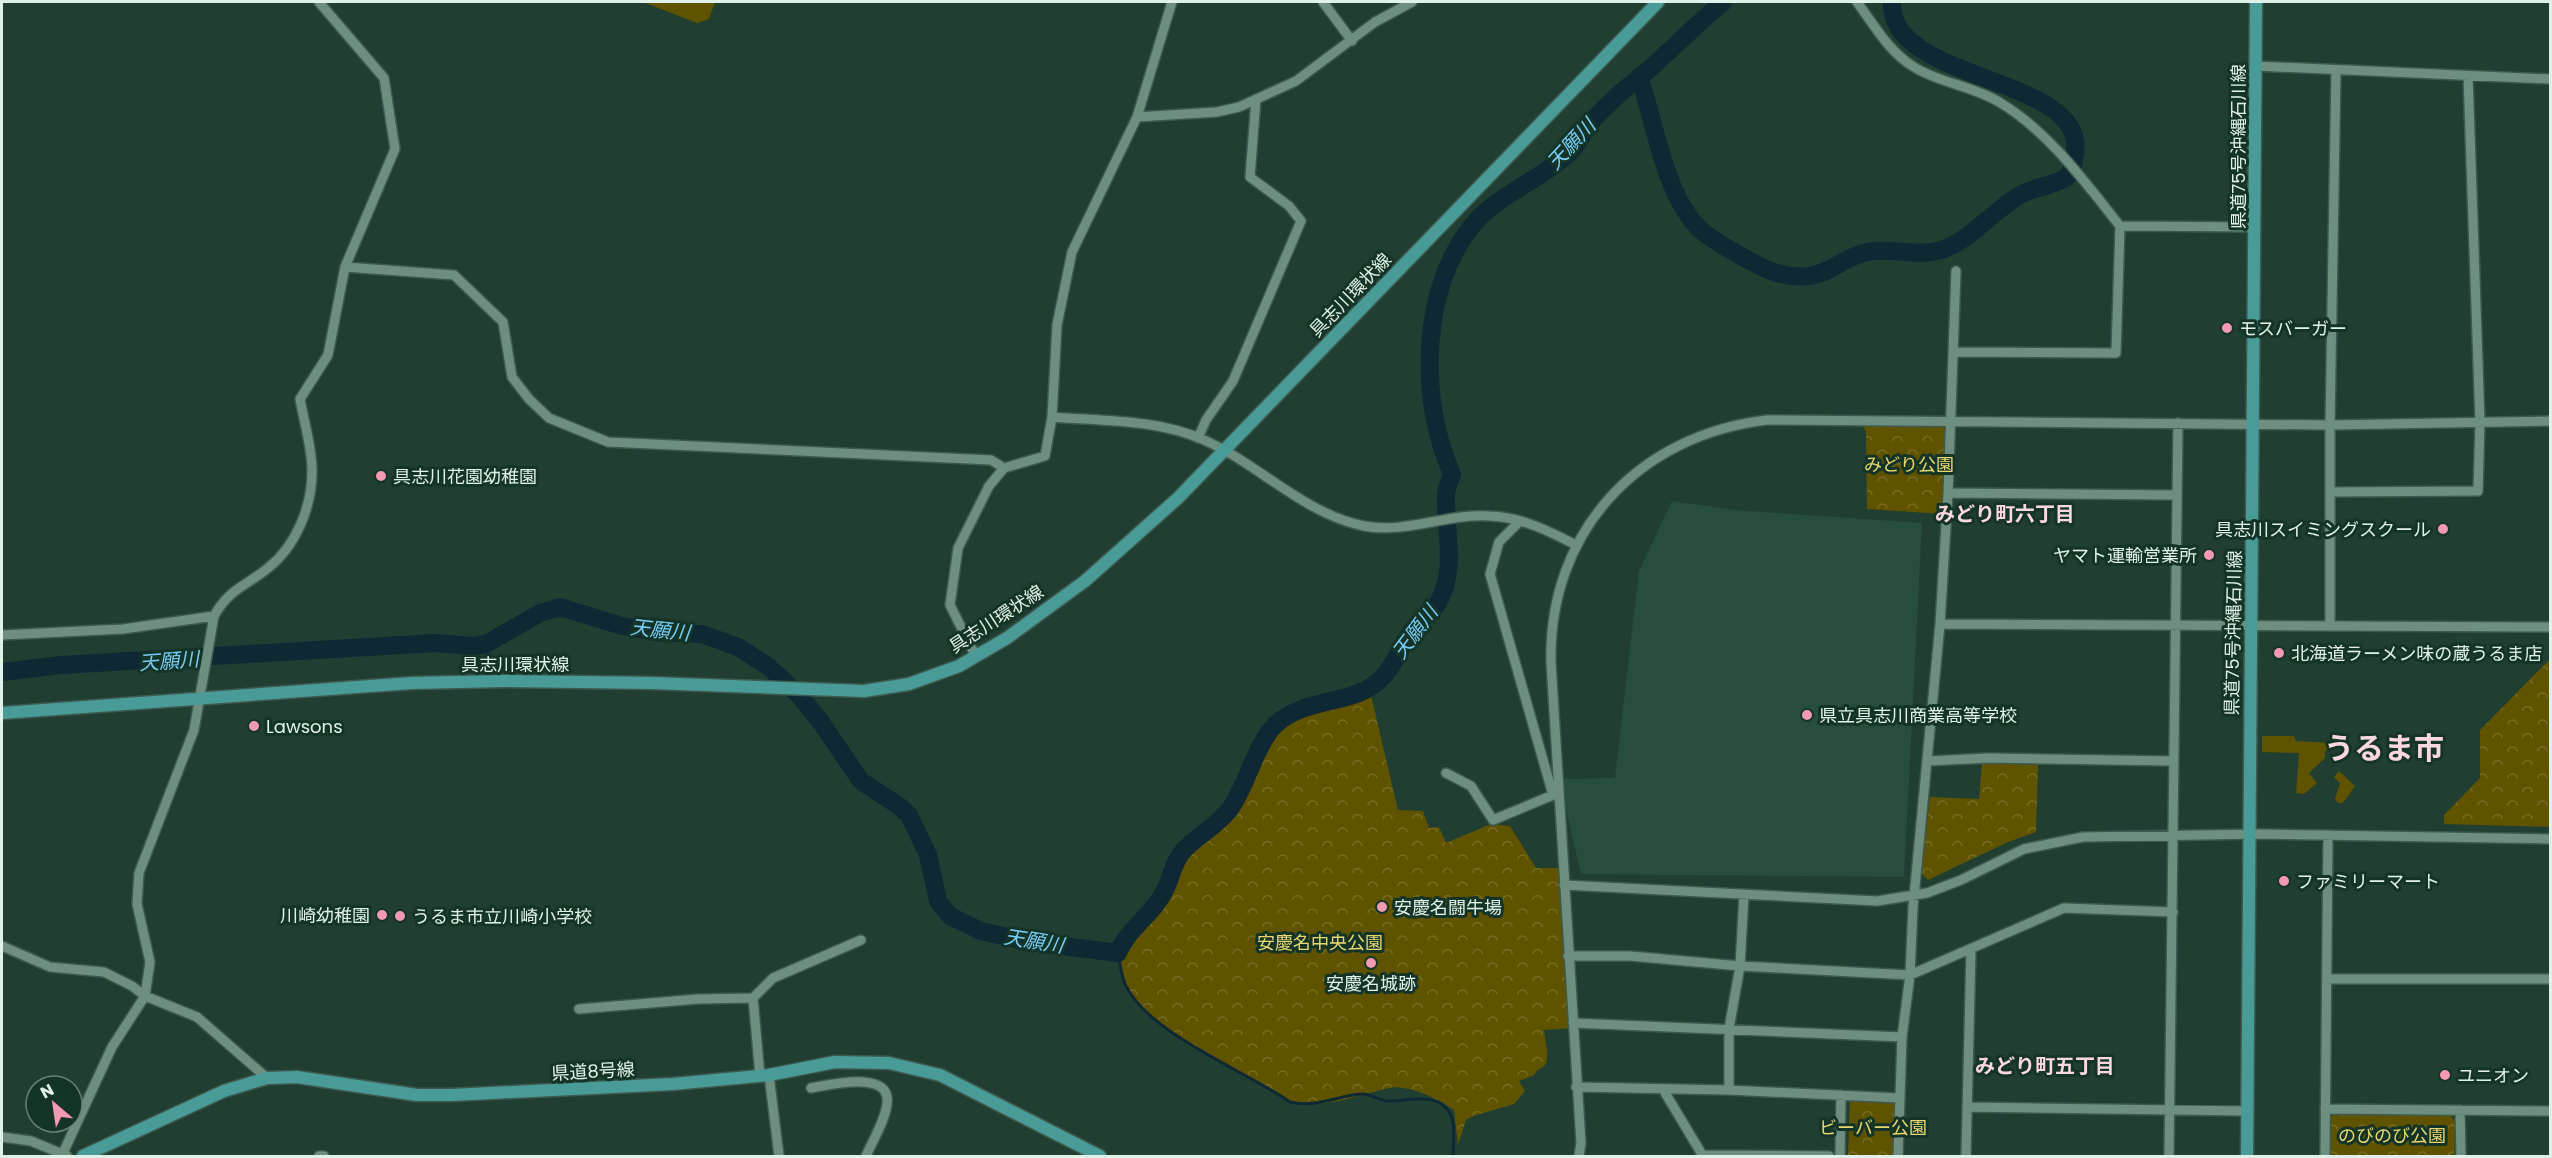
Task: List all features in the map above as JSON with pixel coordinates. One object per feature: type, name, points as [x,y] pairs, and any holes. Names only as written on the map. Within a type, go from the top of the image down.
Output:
[{"type":"main road","name":"具志川環状線","points":[[2,713],[412,682],[652,683],[864,691],[909,684],[929,678],[976,657],[1038,616],[1085,581],[1154,521],[1225,451],[1658,2]]},
{"type":"main road","name":"県道75号沖縄石川線","points":[[2247,1156],[2256,2]]},
{"type":"main road","name":"県道8号線","points":[[83,1156],[224,1091],[267,1078],[297,1077],[417,1095],[440,1095],[673,1084],[764,1075],[846,1062],[889,1063],[940,1075],[1100,1156]]},
{"type":"street","points":[[2,1137],[31,1141],[65,1155],[112,1047],[145,996],[150,962],[138,904],[139,873],[194,730],[214,616],[231,592],[268,568],[279,558],[295,536],[309,502],[312,471],[300,399],[328,355],[345,267],[393,159],[395,138],[384,78],[319,2]]},
{"type":"street","points":[[976,657],[950,605],[958,548],[989,486],[1005,468],[1044,456],[1052,417],[1057,325],[1072,252],[1137,117],[1172,2]]},
{"type":"street","points":[[1323,2],[1352,41]]},
{"type":"street","points":[[1137,117],[1217,112],[1239,107],[1296,81],[1375,22],[1412,2]]},
{"type":"street","points":[[1857,2],[1887,44],[1914,67],[1997,101],[2028,123],[2092,191],[2120,226],[2116,353],[1955,352]]},
{"type":"street","points":[[2256,66],[2550,79]]},
{"type":"street","points":[[2330,626],[2330,425],[2336,70]]},
{"type":"street","points":[[2331,492],[2478,491],[2480,422],[2468,76]]},
{"type":"street","points":[[1198,438],[1206,420],[1233,381],[1300,221],[1289,206],[1250,177],[1256,99]]},
{"type":"street","points":[[2120,226],[2255,227]]},
{"type":"street","points":[[345,267],[454,275],[502,322],[512,377],[529,399],[549,418],[608,442],[991,460],[1005,468]]},
{"type":"street","points":[[1898,1156],[1902,1037],[1910,975],[1914,896],[1940,624],[1952,422],[1956,271]]},
{"type":"street","points":[[1052,417],[1167,426],[1225,451],[1323,511],[1365,526],[1406,526],[1490,515],[1520,521],[1576,545]]},
{"type":"street","points":[[1578,1156],[1581,1143],[1556,795],[1550,642],[1554,607],[1576,545],[1606,502],[1636,472],[1672,448],[1703,434],[1740,423],[1767,420],[2330,425],[2550,421]]},
{"type":"street","points":[[2169,1156],[2178,423]]},
{"type":"street","points":[[1948,493],[2177,495]]},
{"type":"street","points":[[1520,521],[1498,542],[1490,574],[1556,795]]},
{"type":"street","points":[[2,635],[123,629],[214,616]]},
{"type":"street","points":[[1940,624],[2177,627],[2550,627]]},
{"type":"street","points":[[1928,761],[1988,758],[2173,761]]},
{"type":"street","points":[[1446,773],[1471,786],[1493,820],[1556,795]]},
{"type":"street","points":[[1564,885],[1864,901],[1914,896],[1945,887],[2010,854],[2040,844],[2084,837],[2248,834],[2550,839]]},
{"type":"street","points":[[2325,1156],[2328,835]]},
{"type":"street","points":[[1729,1090],[1729,1029],[1740,966],[1744,895]]},
{"type":"street","points":[[1568,956],[1630,956],[1740,966],[1910,975],[2064,908],[2173,912]]},
{"type":"street","points":[[579,1009],[698,999],[753,998],[773,978],[861,940]]},
{"type":"street","points":[[2,946],[50,967],[104,972],[132,986],[145,996],[197,1017],[267,1078]]},
{"type":"street","points":[[1966,1156],[1969,1107],[1971,949]]},
{"type":"street","points":[[2327,979],[2550,979]]},
{"type":"street","points":[[753,998],[779,1156]]},
{"type":"street","points":[[1573,1023],[1902,1037]]},
{"type":"street","points":[[811,1088],[861,1081],[875,1083],[884,1091],[888,1102],[866,1156]]},
{"type":"street","points":[[1576,1087],[1664,1091],[1729,1090],[1899,1098]]},
{"type":"street","points":[[1664,1091],[1702,1156],[1829,1156]]},
{"type":"street","points":[[1840,1156],[1841,1095]]},
{"type":"street","points":[[1969,1107],[2247,1111]]},
{"type":"street","points":[[2325,1109],[2550,1111]]},
{"type":"street","points":[[2460,1110],[2461,1156]]},
{"type":"street","points":[[319,1156],[324,1156]]},
{"type":"shaded area","points":[[1672,501],[1735,510],[1922,523],[1904,877],[1581,874],[1559,779],[1615,778],[1639,571]]},
{"type":"green space","points":[[643,2],[715,2],[709,19],[697,23]]},
{"type":"green space","name":"みどり公園","points":[[1860,420],[1952,422],[1944,514],[1867,509],[1866,432]]},
{"type":"green space","points":[[2550,659],[2550,827],[2444,824],[2444,815],[2480,778],[2480,730]]},
{"type":"green space","name":"安慶名中央公園","points":[[1369,687],[1398,810],[1423,811],[1429,828],[1439,827],[1446,843],[1491,824],[1510,826],[1536,868],[1561,868],[1573,1028],[1544,1030],[1547,1053],[1545,1065],[1534,1075],[1519,1081],[1525,1091],[1514,1104],[1466,1120],[1458,1145],[1454,1110],[1410,1089],[1394,1087],[1329,1103],[1290,1102],[1199,1050],[1153,1018],[1136,1001],[1125,983],[1120,967],[1119,950],[1123,940],[1161,896],[1184,851],[1220,818],[1238,796],[1260,748],[1277,724],[1288,716],[1311,706]]},
{"type":"green space","points":[[2262,736],[2294,736],[2296,741],[2333,743],[2333,748],[2325,751],[2325,758],[2309,773],[2317,783],[2304,794],[2296,793],[2299,753],[2262,752]]},
{"type":"green space","points":[[1982,763],[2038,765],[2036,832],[2008,842],[1928,880],[1921,873],[1930,797],[1979,799]]},
{"type":"green space","points":[[2339,771],[2355,786],[2343,803],[2338,803],[2335,799],[2340,783],[2334,777]]},
{"type":"green space","name":"ビーバー公園","points":[[1850,1096],[1899,1098],[1898,1156],[1848,1156]]},
{"type":"green space","name":"のびのび公園","points":[[2337,1113],[2450,1115],[2455,1122],[2454,1156],[2330,1156],[2330,1117]]},
{"type":"waterway","name":"天願川","points":[[2,672],[61,665],[435,643],[474,646],[486,644],[540,613],[560,607],[622,626],[655,632],[702,634],[738,647],[769,667],[799,695],[820,721],[861,781],[909,815],[928,855],[938,901],[950,916],[981,931],[1024,941],[1118,953],[1128,936],[1161,897],[1183,851],[1230,809],[1262,743],[1275,725],[1304,708],[1348,697],[1371,687],[1393,663],[1416,626],[1438,603],[1444,590],[1449,564],[1446,496],[1452,474],[1441,444],[1434,412],[1430,377],[1430,342],[1435,308],[1444,276],[1458,246],[1487,210],[1569,153],[1602,110],[1723,2]]},
{"type":"waterway","name":"天願川","points":[[1639,77],[1666,169],[1681,203],[1701,230],[1741,256],[1774,272],[1800,277],[1817,274],[1860,254],[1870,252],[1921,253],[1941,250],[1962,240],[2020,195],[2066,178],[2072,169],[2075,153],[2070,127],[2051,108],[2021,92],[1951,65],[1921,49],[1899,29],[1892,2]]},
{"type":"waterway","points":[[1118,953],[1125,984],[1137,1002],[1154,1019],[1200,1050],[1290,1102],[1309,1104],[1362,1094],[1385,1101],[1422,1099],[1439,1102],[1446,1107],[1453,1120],[1453,1156]]},
{"type":"place","name":"モスバーガー","points":[[2227,328]]},
{"type":"place","name":"具志川花園幼稚園","points":[[381,476]]},
{"type":"place","name":"具志川スイミングスクール","points":[[2443,529]]},
{"type":"place","name":"ヤマト運輸営業所","points":[[2209,555]]},
{"type":"place","name":"北海道ラーメン味の蔵うるま店","points":[[2279,653]]},
{"type":"place","name":"県立具志川商業高等学校","points":[[1807,715]]},
{"type":"place","name":"Lawsons","points":[[254,726]]},
{"type":"place","name":"ファミリーマート","points":[[2284,881]]},
{"type":"place","name":"安慶名闘牛場","points":[[1382,907]]},
{"type":"place","name":"川崎幼稚園","points":[[382,915]]},
{"type":"place","name":"うるま市立川崎小学校","points":[[400,916]]},
{"type":"place","name":"安慶名城跡","points":[[1371,963]]},
{"type":"place","name":"ユニオン","points":[[2445,1075]]},
{"type":"district","name":"みどり町六丁目","points":[[2005,514]]},
{"type":"district","name":"うるま市","points":[[2384,748]]},
{"type":"district","name":"みどり町五丁目","points":[[2045,1066]]}]
